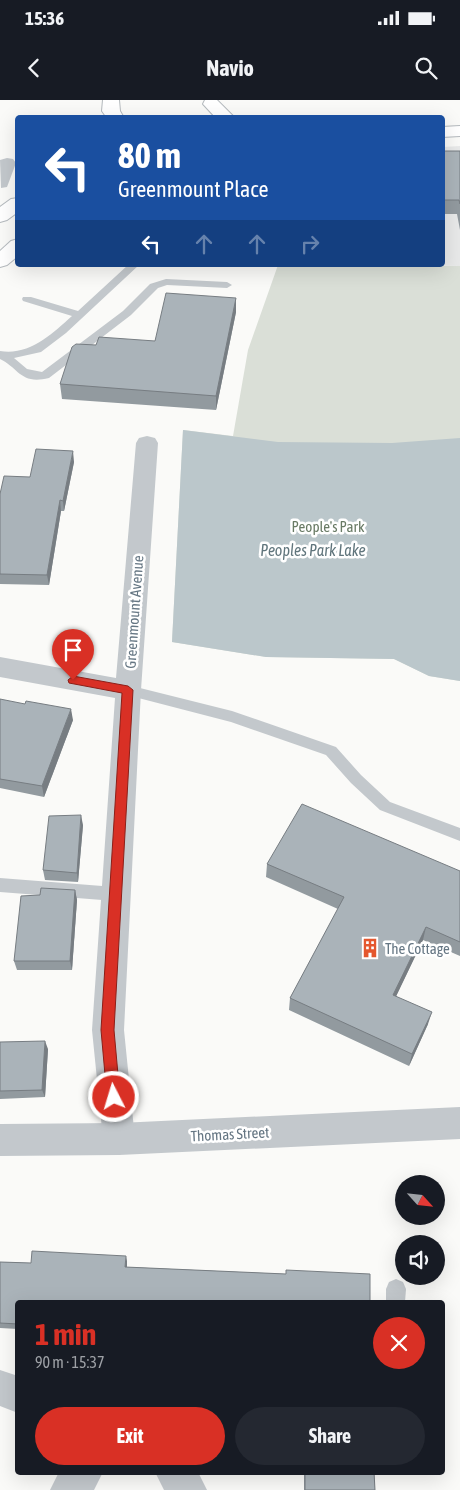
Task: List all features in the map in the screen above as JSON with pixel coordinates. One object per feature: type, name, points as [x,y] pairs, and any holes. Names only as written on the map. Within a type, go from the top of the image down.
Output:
[{"type":"main road","points":[[208,107],[223,115]]},
{"type":"main road","points":[[445,132],[460,131]]},
{"type":"main road","points":[[0,216],[15,205]]},
{"type":"main road","points":[[0,260],[15,248]]},
{"type":"street","points":[[1,183],[8,163]]},
{"type":"street","name":"Greenmount Avenue","points":[[119,1139],[108,1030],[128,690],[134,639],[140,522],[147,443]]},
{"type":"street","points":[[0,667],[128,690]]},
{"type":"street","name":"Thomas Street","points":[[0,1140],[119,1139],[460,1123]]},
{"type":"street","points":[[0,1388],[15,1394]]},
{"type":"street","points":[[69,1490],[82,1475]]},
{"type":"lane","points":[[3,356],[37,350],[80,315],[132,267]]},
{"type":"lane","points":[[3,356],[21,372],[36,376],[45,375],[127,313],[154,286],[166,282],[227,285]]},
{"type":"lane","points":[[27,299],[80,315]]},
{"type":"lane","points":[[128,690],[232,717],[332,751],[356,779],[385,806],[460,835]]},
{"type":"lane","points":[[0,885],[115,894]]},
{"type":"shaded area","points":[[460,146],[460,266],[445,266],[445,147]]},
{"type":"green space","name":"Peoples Park Lake","points":[[460,266],[460,681],[429,676],[394,659],[266,657],[172,642],[183,430],[233,436],[248,350],[277,267]]},
{"type":"water","name":"Peoples Park Lake","points":[[183,430],[278,442],[392,443],[460,438],[460,681],[429,676],[394,659],[266,657],[172,642]]},
{"type":"building","points":[[445,151],[460,151],[460,204],[459,200],[445,200]]},
{"type":"building","points":[[166,293],[236,298],[216,396],[60,384],[72,347],[76,344],[96,345],[99,337],[155,341]]},
{"type":"building","points":[[36,449],[73,451],[63,501],[60,500],[47,575],[0,574],[0,494],[4,476],[30,477]]},
{"type":"building","points":[[0,699],[25,704],[26,701],[71,709],[42,786],[0,779]]},
{"type":"building","name":"The Cottage","points":[[302,804],[460,871],[460,942],[426,927],[393,995],[432,1012],[412,1054],[290,998],[344,897],[267,864]]},
{"type":"building","points":[[81,815],[77,873],[43,870],[49,816]]},
{"type":"building","points":[[41,888],[75,890],[70,961],[14,961],[21,896],[40,895]]},
{"type":"building","points":[[45,1041],[42,1090],[0,1091],[0,1042]]},
{"type":"building","points":[[32,1251],[126,1256],[125,1267],[286,1274],[286,1270],[370,1274],[370,1300],[15,1300],[15,1324],[0,1323],[0,1262],[31,1263]]},
{"type":"building","points":[[305,1475],[374,1475],[375,1490],[305,1490]]},
{"type":"place","name":"The Cottage","points":[[370,948]]},
{"type":"route","points":[[73,680],[128,690],[108,1030],[114,1097]]},
{"type":"park label","name":"People's Park","points":[[328,526]]}]
